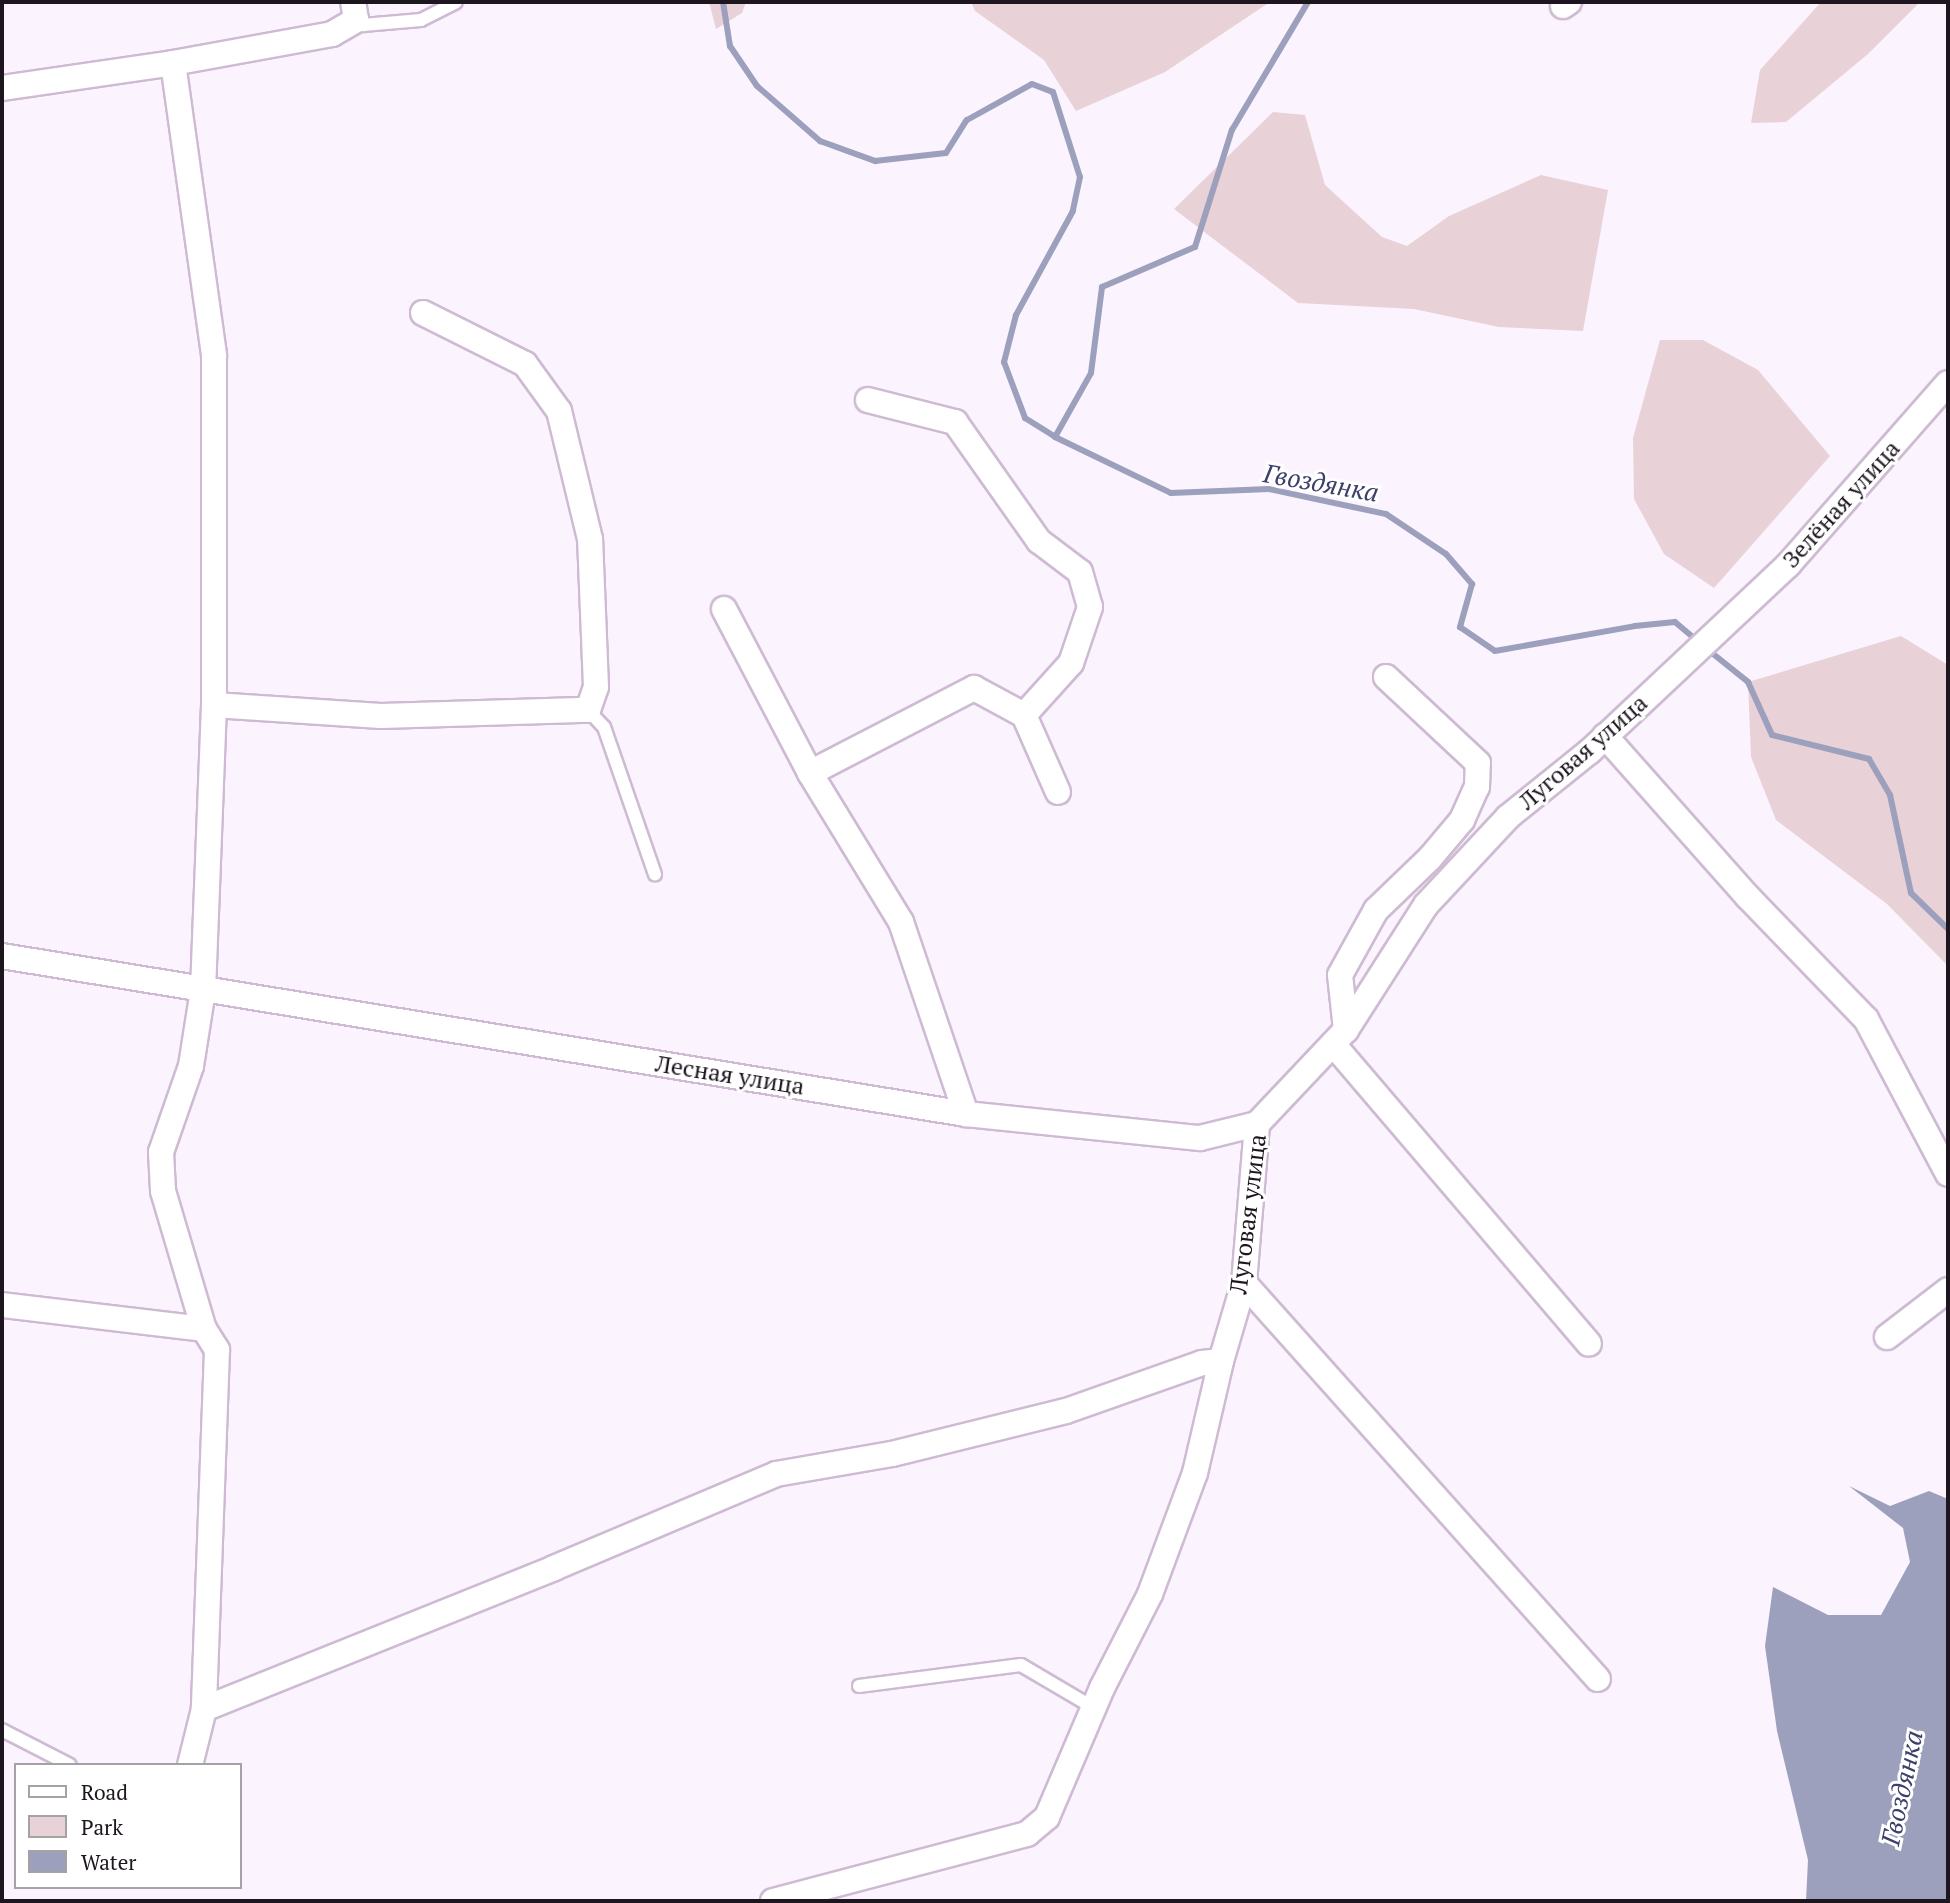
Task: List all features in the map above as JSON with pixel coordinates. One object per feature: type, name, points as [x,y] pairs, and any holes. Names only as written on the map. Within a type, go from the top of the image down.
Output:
[{"type":"street","points":[[2,88],[173,63],[332,34],[354,11]]},
{"type":"street","points":[[173,63],[214,355],[214,705],[203,990],[191,1066],[161,1152],[163,1191],[204,1329],[217,1350],[204,1709],[190,1763]]},
{"type":"street","points":[[214,705],[381,716],[588,710],[596,687],[590,540],[559,411],[525,363],[423,313]]},
{"type":"street","name":"Зелёная улица","points":[[1675,671],[1788,565],[1948,383]]},
{"type":"street","points":[[868,400],[955,422],[1039,541],[1080,572],[1090,607],[1071,663],[1024,715]]},
{"type":"street","points":[[724,609],[810,773],[901,922],[966,1114]]},
{"type":"street","name":"Луговая улица","points":[[772,1901],[1027,1834],[1048,1817],[1098,1698],[1150,1594],[1195,1473],[1221,1361],[1244,1283],[1257,1124],[1340,1037],[1426,905],[1508,817],[1605,736],[1675,671]]},
{"type":"street","points":[[1386,677],[1478,763],[1477,787],[1462,820],[1430,858],[1376,910],[1340,975],[1340,1037],[1589,1344]]},
{"type":"street","points":[[810,773],[974,688],[1024,715],[1058,792]]},
{"type":"street","points":[[1605,736],[1748,897],[1866,1019],[1948,1174]]},
{"type":"street","name":"Лесная улица","points":[[2,957],[966,1114],[1200,1138],[1257,1124]]},
{"type":"street","points":[[1244,1283],[1598,1679]]},
{"type":"street","points":[[1887,1337],[1948,1290]]},
{"type":"street","points":[[2,1305],[204,1329]]},
{"type":"street","points":[[204,1709],[554,1568],[776,1474],[892,1454],[1066,1411],[1202,1363],[1221,1361]]},
{"type":"lane","points":[[354,11],[363,25],[421,20],[456,2]]},
{"type":"lane","points":[[588,710],[604,727],[655,874]]},
{"type":"lane","points":[[859,1686],[1021,1665],[1098,1698]]},
{"type":"lane","points":[[2,1730],[66,1763]]},
{"type":"green space","points":[[709,2],[746,2],[742,13],[716,29]]},
{"type":"green space","points":[[971,2],[1270,2],[1165,72],[1076,111],[1044,60],[975,11]]},
{"type":"green space","points":[[1821,2],[1920,2],[1868,54],[1786,122],[1751,123],[1760,70]]},
{"type":"green space","points":[[1273,112],[1305,115],[1325,185],[1382,237],[1407,246],[1449,216],[1541,175],[1608,190],[1583,331],[1499,327],[1414,309],[1298,303],[1174,209]]},
{"type":"green space","points":[[1660,340],[1703,340],[1758,370],[1830,456],[1714,588],[1664,554],[1634,499],[1633,438]]},
{"type":"green space","points":[[1901,636],[1948,665],[1948,966],[1887,904],[1776,820],[1751,757],[1748,682]]},
{"type":"water","points":[[1849,1486],[1890,1506],[1929,1491],[1948,1499],[1948,1901],[1806,1901],[1808,1860],[1777,1731],[1765,1646],[1773,1587],[1828,1615],[1881,1615],[1910,1562],[1903,1528]]},
{"type":"waterway","name":"Гвоздянка","points":[[723,2],[730,46],[757,86],[820,141],[875,161],[946,153],[967,120],[1032,84],[1053,92],[1080,177],[1073,211],[1016,315],[1004,362],[1025,418],[1055,437],[1171,493],[1269,489],[1386,514],[1446,554],[1472,584],[1460,627],[1495,651],[1635,626],[1675,622],[1699,642]]},
{"type":"waterway","points":[[1055,437],[1091,373],[1102,287],[1195,247],[1232,130],[1308,2]]},
{"type":"waterway","name":"Гвоздянка","points":[[1707,649],[1748,682],[1772,735],[1869,759],[1890,795],[1911,893],[1948,929]]}]
